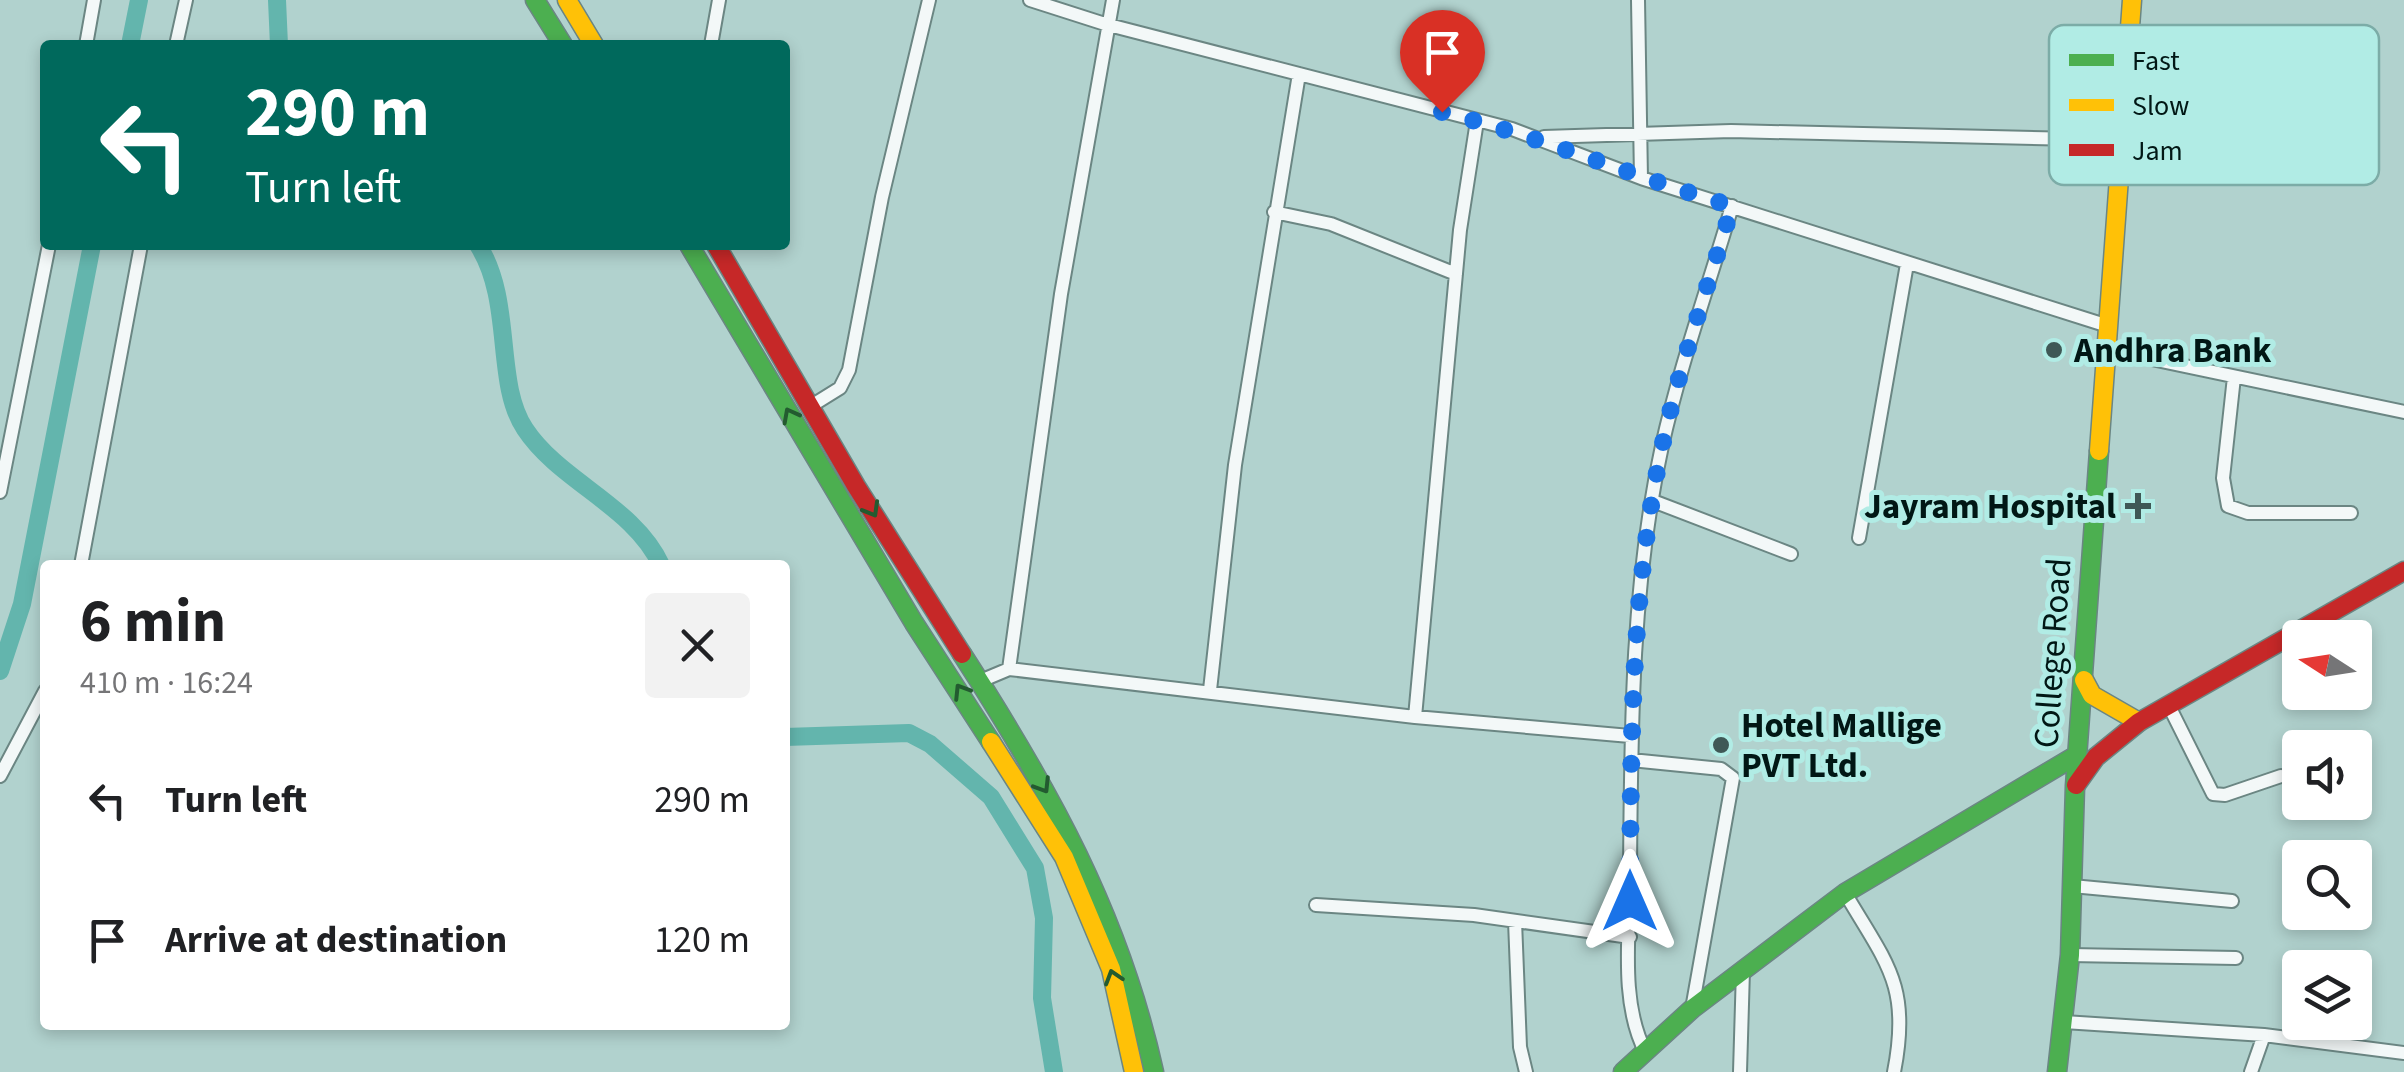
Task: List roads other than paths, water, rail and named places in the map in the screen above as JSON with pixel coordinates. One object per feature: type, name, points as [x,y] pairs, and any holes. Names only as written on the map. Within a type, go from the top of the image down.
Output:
[{"type":"street","points":[[87,40],[94,0]]},
{"type":"street","points":[[177,40],[186,0]]},
{"type":"street","points":[[534,0],[560,40]]},
{"type":"street","points":[[567,0],[591,40]]},
{"type":"street","points":[[712,40],[720,0]]},
{"type":"street","points":[[811,406],[840,388],[849,370],[882,197],[929,0]]},
{"type":"street","points":[[1030,0],[1105,24],[1535,138],[1641,178],[2105,325]]},
{"type":"street","points":[[1009,669],[1061,294],[1112,0]]},
{"type":"street","points":[[1638,0],[1641,178]]},
{"type":"street","name":"College Road","points":[[2130,25],[2132,0]]},
{"type":"street","points":[[1210,690],[1234,464],[1299,74]]},
{"type":"street","points":[[1415,717],[1456,274],[1478,121]]},
{"type":"street","points":[[1535,138],[1731,131],[2049,138]]},
{"type":"street","name":"College Road","points":[[2056,1072],[2070,955],[2075,786],[2118,185]]},
{"type":"street","points":[[1646,1054],[1634,1030],[1630,937],[1630,736],[1636,628],[1662,445],[1732,206]]},
{"type":"street","points":[[1274,212],[1332,224],[1456,274]]},
{"type":"street","points":[[0,492],[48,250]]},
{"type":"street","points":[[81,560],[139,250]]},
{"type":"street","points":[[692,250],[749,340],[851,520],[1064,857],[1112,969],[1134,1072]]},
{"type":"street","points":[[719,250],[1062,818],[1120,940],[1146,1027],[1154,1072]]},
{"type":"street","points":[[1859,538],[1907,264]]},
{"type":"street","points":[[2104,350],[2404,412]]},
{"type":"street","points":[[2234,377],[2223,478],[2228,506],[2248,513],[2350,513]]},
{"type":"street","points":[[1653,501],[1791,554]]},
{"type":"street","points":[[2075,786],[2096,757],[2139,722],[2404,572]]},
{"type":"street","points":[[978,682],[1009,669],[1415,717],[1630,736]]},
{"type":"street","points":[[2084,680],[2092,696],[2139,722]]},
{"type":"street","points":[[0,776],[40,700]]},
{"type":"street","points":[[2168,704],[2213,794],[2226,795],[2281,776]]},
{"type":"street","points":[[1623,1072],[1692,1009],[1845,893],[2077,755]]},
{"type":"street","points":[[1631,760],[1722,769],[1733,778],[1692,1009]]},
{"type":"street","points":[[2072,886],[2232,901]]},
{"type":"street","points":[[1845,893],[1888,965],[1903,1010],[1894,1072]]},
{"type":"street","points":[[1316,905],[1515,921],[1630,937]]},
{"type":"street","points":[[1515,921],[1520,1047],[1526,1072]]},
{"type":"street","points":[[2070,955],[2236,958]]},
{"type":"street","points":[[1740,1072],[1743,970]]},
{"type":"street","points":[[2064,1022],[2403,1049]]},
{"type":"street","points":[[2251,1072],[2264,1035]]},
{"type":"waterway","points":[[131,40],[139,0]]},
{"type":"waterway","points":[[277,0],[279,40]]},
{"type":"waterway","points":[[0,671],[22,604],[91,250]]},
{"type":"waterway","points":[[480,250],[496,291],[510,389],[525,429],[557,464],[633,526],[658,560]]},
{"type":"waterway","points":[[790,737],[909,733],[930,744],[991,797],[1035,868],[1044,918],[1042,998],[1054,1072]]},
{"type":"place","name":"Andhra Bank","points":[[2054,350]]},
{"type":"place","name":"Jayram Hospital","points":[[2138,506]]},
{"type":"place","name":"Hotel Mallige PVT Ltd.","points":[[1721,745]]}]
